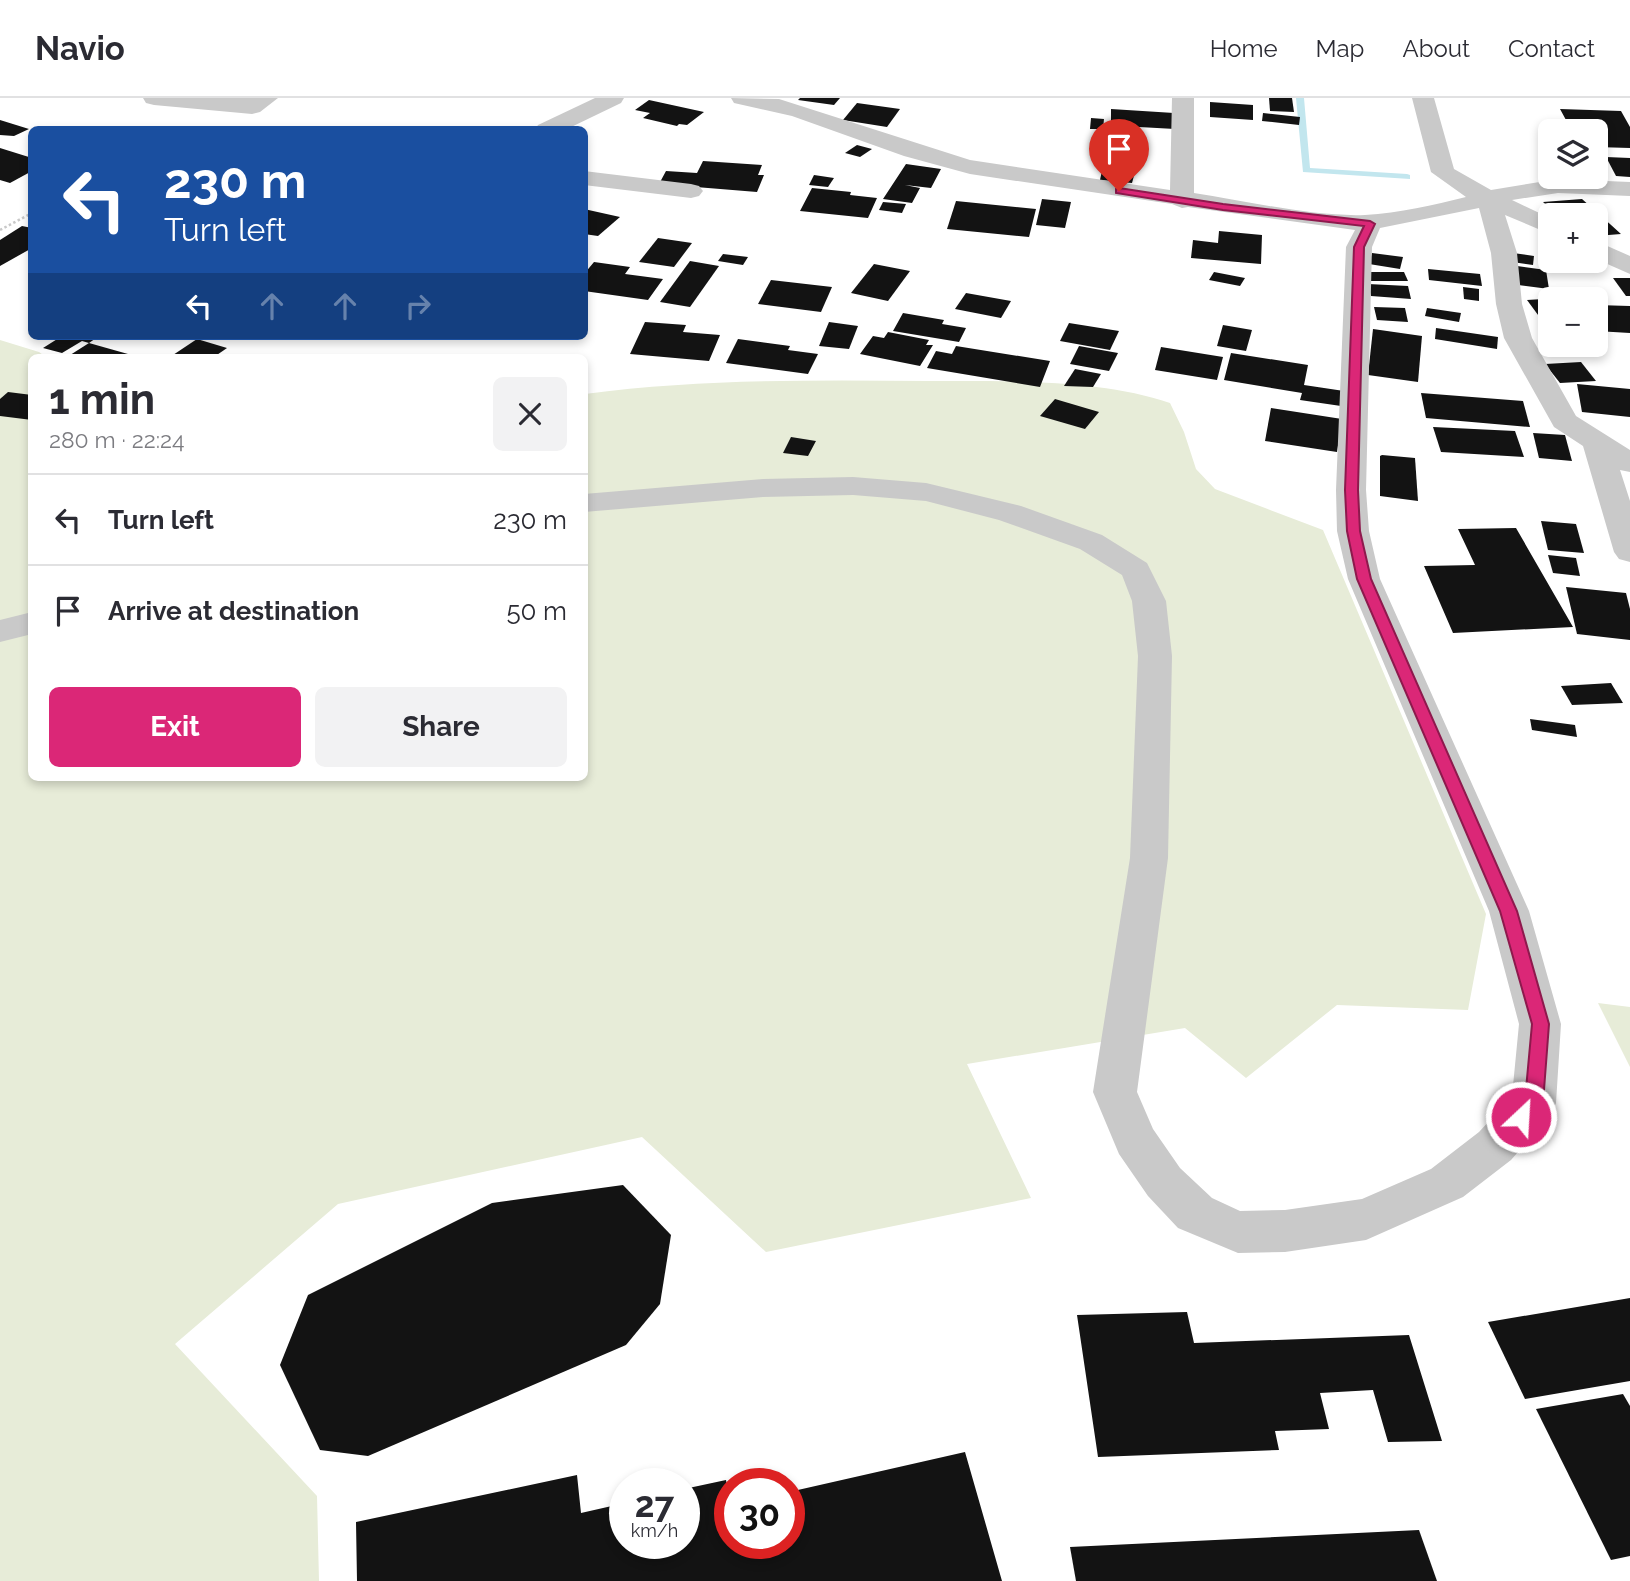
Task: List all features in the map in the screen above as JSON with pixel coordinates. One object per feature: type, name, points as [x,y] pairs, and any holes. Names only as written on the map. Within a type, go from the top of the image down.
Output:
[{"type":"street","points":[[155,98],[252,107],[267,98]]},
{"type":"street","points":[[554,126],[612,98]]},
{"type":"street","points":[[742,98],[780,104],[933,159],[1182,201],[1327,221],[1370,224],[1399,220],[1488,198],[1555,186],[1630,189]]},
{"type":"street","points":[[1182,201],[1183,98]]},
{"type":"street","points":[[1423,98],[1443,172],[1488,198],[1538,221]]},
{"type":"street","points":[[588,178],[691,191]]},
{"type":"street","points":[[1488,198],[1504,253],[1509,304],[1518,338],[1564,421],[1630,463]]},
{"type":"street","points":[[588,503],[763,488],[853,486],[926,492],[1010,513],[1091,542],[1136,570],[1149,601],[1155,656],[1149,858],[1115,1092],[1135,1140],[1164,1182],[1195,1213],[1238,1232],[1286,1231],[1366,1219],[1447,1183],[1496,1146],[1534,1103],[1540,1024],[1509,911],[1364,579],[1353,531],[1359,247],[1370,224]]},
{"type":"street","points":[[1608,255],[1630,266]]},
{"type":"street","points":[[1597,444],[1630,552]]},
{"type":"street","points":[[0,631],[28,623]]},
{"type":"path","points":[[0,230],[28,215]]},
{"type":"green space","points":[[0,340],[42,354],[28,354],[28,781],[588,781],[588,394],[671,386],[842,380],[1051,383],[1113,389],[1170,403],[1184,432],[1196,469],[1215,489],[1323,530],[1486,914],[1468,1010],[1337,1005],[1246,1078],[1185,1028],[967,1064],[1031,1198],[766,1252],[642,1137],[338,1204],[175,1344],[317,1496],[319,1581],[0,1581]]},
{"type":"green space","points":[[1598,1003],[1630,1007],[1630,1067]]},
{"type":"building","points":[[840,98],[834,105],[798,100]]},
{"type":"building","points":[[1269,98],[1292,98],[1294,112],[1270,111]]},
{"type":"building","points":[[649,100],[704,112],[687,125],[677,126],[643,118],[650,113],[635,110]]},
{"type":"building","points":[[1210,102],[1253,105],[1253,120],[1210,117]]},
{"type":"building","points":[[857,103],[900,109],[887,127],[843,120]]},
{"type":"building","points":[[1111,109],[1174,113],[1175,129],[1139,127],[1139,132],[1111,131]]},
{"type":"building","points":[[1560,109],[1621,111],[1630,127],[1630,148],[1608,147],[1608,119],[1565,119]]},
{"type":"building","points":[[1263,113],[1300,117],[1299,125],[1262,121]]},
{"type":"building","points":[[1091,118],[1104,119],[1103,129],[1090,129]]},
{"type":"building","points":[[0,120],[28,129],[14,136],[0,135]]},
{"type":"building","points":[[857,145],[872,149],[860,157],[845,153]]},
{"type":"building","points":[[0,148],[28,157],[28,173],[10,183],[0,180]]},
{"type":"building","points":[[1608,157],[1630,158],[1630,177],[1616,176]]},
{"type":"building","points":[[703,161],[762,165],[758,175],[764,175],[757,192],[659,184],[666,171],[697,173]]},
{"type":"building","points":[[906,164],[941,169],[931,188],[905,185],[920,188],[912,203],[883,199]]},
{"type":"building","points":[[1103,166],[1135,172],[1132,183],[1100,180]]},
{"type":"building","points":[[814,175],[834,178],[828,187],[809,185]]},
{"type":"building","points":[[812,188],[877,198],[868,218],[800,211]]},
{"type":"building","points":[[1042,199],[1071,202],[1065,228],[1036,225]]},
{"type":"building","points":[[1582,199],[1586,203],[1544,203]]},
{"type":"building","points":[[956,201],[1036,209],[1029,237],[947,229]]},
{"type":"building","points":[[883,202],[906,204],[902,213],[879,210]]},
{"type":"building","points":[[588,210],[620,217],[598,236],[588,235]]},
{"type":"building","points":[[1608,222],[1621,234],[1608,235]]},
{"type":"building","points":[[22,226],[28,227],[28,250],[0,266],[0,240]]},
{"type":"building","points":[[1219,231],[1262,235],[1261,264],[1191,258],[1193,240],[1218,243]]},
{"type":"building","points":[[658,238],[692,243],[674,267],[639,262]]},
{"type":"building","points":[[1372,253],[1403,257],[1400,269],[1369,264]]},
{"type":"building","points":[[1513,253],[1534,256],[1533,265],[1512,262]]},
{"type":"building","points":[[723,254],[748,257],[743,265],[718,261]]},
{"type":"building","points":[[690,261],[719,266],[690,307],[660,302]]},
{"type":"building","points":[[594,262],[630,267],[625,274],[663,279],[648,300],[588,292],[588,269]]},
{"type":"building","points":[[874,264],[910,271],[888,301],[851,293]]},
{"type":"building","points":[[1517,266],[1546,273],[1549,287],[1518,285]]},
{"type":"building","points":[[1428,269],[1480,274],[1482,286],[1429,280]]},
{"type":"building","points":[[1214,272],[1245,278],[1240,286],[1209,280]]},
{"type":"building","points":[[1367,272],[1404,272],[1408,281],[1371,281]]},
{"type":"building","points":[[1613,278],[1630,278],[1630,296],[1626,296]]},
{"type":"building","points":[[771,280],[832,287],[821,312],[758,304]]},
{"type":"building","points":[[1368,284],[1408,286],[1411,299],[1371,296]]},
{"type":"building","points":[[1463,287],[1479,289],[1479,301],[1464,299]]},
{"type":"building","points":[[966,293],[1011,301],[1001,318],[955,309]]},
{"type":"building","points":[[1538,299],[1538,315],[1527,300]]},
{"type":"building","points":[[1608,305],[1630,306],[1630,333],[1608,332]]},
{"type":"building","points":[[1374,307],[1405,308],[1408,322],[1377,320]]},
{"type":"building","points":[[1427,308],[1461,313],[1459,322],[1425,316]]},
{"type":"building","points":[[903,313],[944,320],[942,324],[966,328],[959,342],[893,331]]},
{"type":"building","points":[[645,322],[686,325],[683,332],[720,335],[709,361],[630,354]]},
{"type":"building","points":[[829,322],[858,326],[849,349],[819,346]]},
{"type":"building","points":[[1069,323],[1119,331],[1110,350],[1060,341]]},
{"type":"building","points":[[1223,325],[1252,330],[1246,351],[1217,346]]},
{"type":"building","points":[[1436,328],[1498,337],[1497,349],[1435,339]]},
{"type":"building","points":[[1373,329],[1422,336],[1418,382],[1368,375]]},
{"type":"building","points":[[888,332],[929,340],[926,345],[933,345],[920,366],[860,354],[873,336],[884,338]]},
{"type":"building","points":[[738,339],[790,346],[788,350],[818,354],[808,374],[726,363]]},
{"type":"building","points":[[56,340],[93,340],[89,343],[82,341],[62,353],[43,348]]},
{"type":"building","points":[[196,340],[227,348],[218,354],[174,354]]},
{"type":"building","points":[[89,343],[128,354],[72,354]]},
{"type":"building","points":[[956,346],[1050,361],[1040,387],[927,368],[936,351],[952,354]]},
{"type":"building","points":[[1079,346],[1118,353],[1109,371],[1070,364]]},
{"type":"building","points":[[1161,347],[1223,357],[1217,380],[1155,370]]},
{"type":"building","points":[[1231,353],[1308,365],[1304,385],[1344,391],[1341,406],[1300,400],[1302,393],[1224,380]]},
{"type":"building","points":[[1581,362],[1596,381],[1560,383],[1545,364]]},
{"type":"building","points":[[1075,369],[1101,374],[1093,387],[1064,386]]},
{"type":"building","points":[[1577,384],[1630,389],[1630,417],[1582,412]]},
{"type":"building","points":[[8,392],[28,394],[28,420],[0,416],[0,399]]},
{"type":"building","points":[[1421,393],[1523,401],[1530,427],[1426,418]]},
{"type":"building","points":[[1055,399],[1099,412],[1085,429],[1040,416]]},
{"type":"building","points":[[1271,408],[1342,419],[1337,452],[1265,441]]},
{"type":"building","points":[[1433,427],[1515,431],[1524,457],[1441,452]]},
{"type":"building","points":[[1533,433],[1565,435],[1572,461],[1539,458]]},
{"type":"building","points":[[791,437],[816,441],[808,456],[783,453]]},
{"type":"building","points":[[1382,455],[1415,458],[1418,501],[1380,496]]},
{"type":"building","points":[[1541,521],[1576,524],[1584,553],[1548,550]]},
{"type":"building","points":[[1516,528],[1573,627],[1453,633],[1424,566],[1475,565],[1458,529]]},
{"type":"building","points":[[1548,555],[1576,558],[1580,576],[1553,573]]},
{"type":"building","points":[[1566,587],[1626,593],[1630,609],[1630,640],[1577,634]]},
{"type":"building","points":[[1611,683],[1623,703],[1572,705],[1561,686]]},
{"type":"building","points":[[1530,719],[1575,725],[1577,737],[1532,730]]},
{"type":"building","points":[[623,1185],[671,1235],[660,1304],[626,1345],[368,1456],[320,1450],[280,1365],[308,1295],[492,1203]]},
{"type":"building","points":[[1630,1298],[1630,1381],[1525,1399],[1488,1322]]},
{"type":"building","points":[[1187,1312],[1194,1343],[1409,1335],[1442,1441],[1388,1442],[1373,1390],[1320,1393],[1329,1429],[1275,1431],[1279,1450],[1098,1457],[1077,1315]]},
{"type":"building","points":[[1623,1394],[1630,1406],[1630,1556],[1611,1560],[1536,1409]]},
{"type":"building","points":[[965,1452],[1002,1581],[357,1581],[356,1522],[577,1475],[581,1513],[609,1507],[609,1559],[700,1559],[700,1486],[714,1483],[714,1559],[805,1559],[805,1488]]},
{"type":"building","points":[[1419,1530],[1437,1581],[1076,1581],[1070,1547]]},
{"type":"waterway","points":[[1300,98],[1306,170],[1407,177]]},
{"type":"route","points":[[1119,191],[1223,207],[1370,224],[1359,247],[1353,531],[1364,579],[1509,911],[1540,1024],[1534,1103],[1521,1117]]}]
